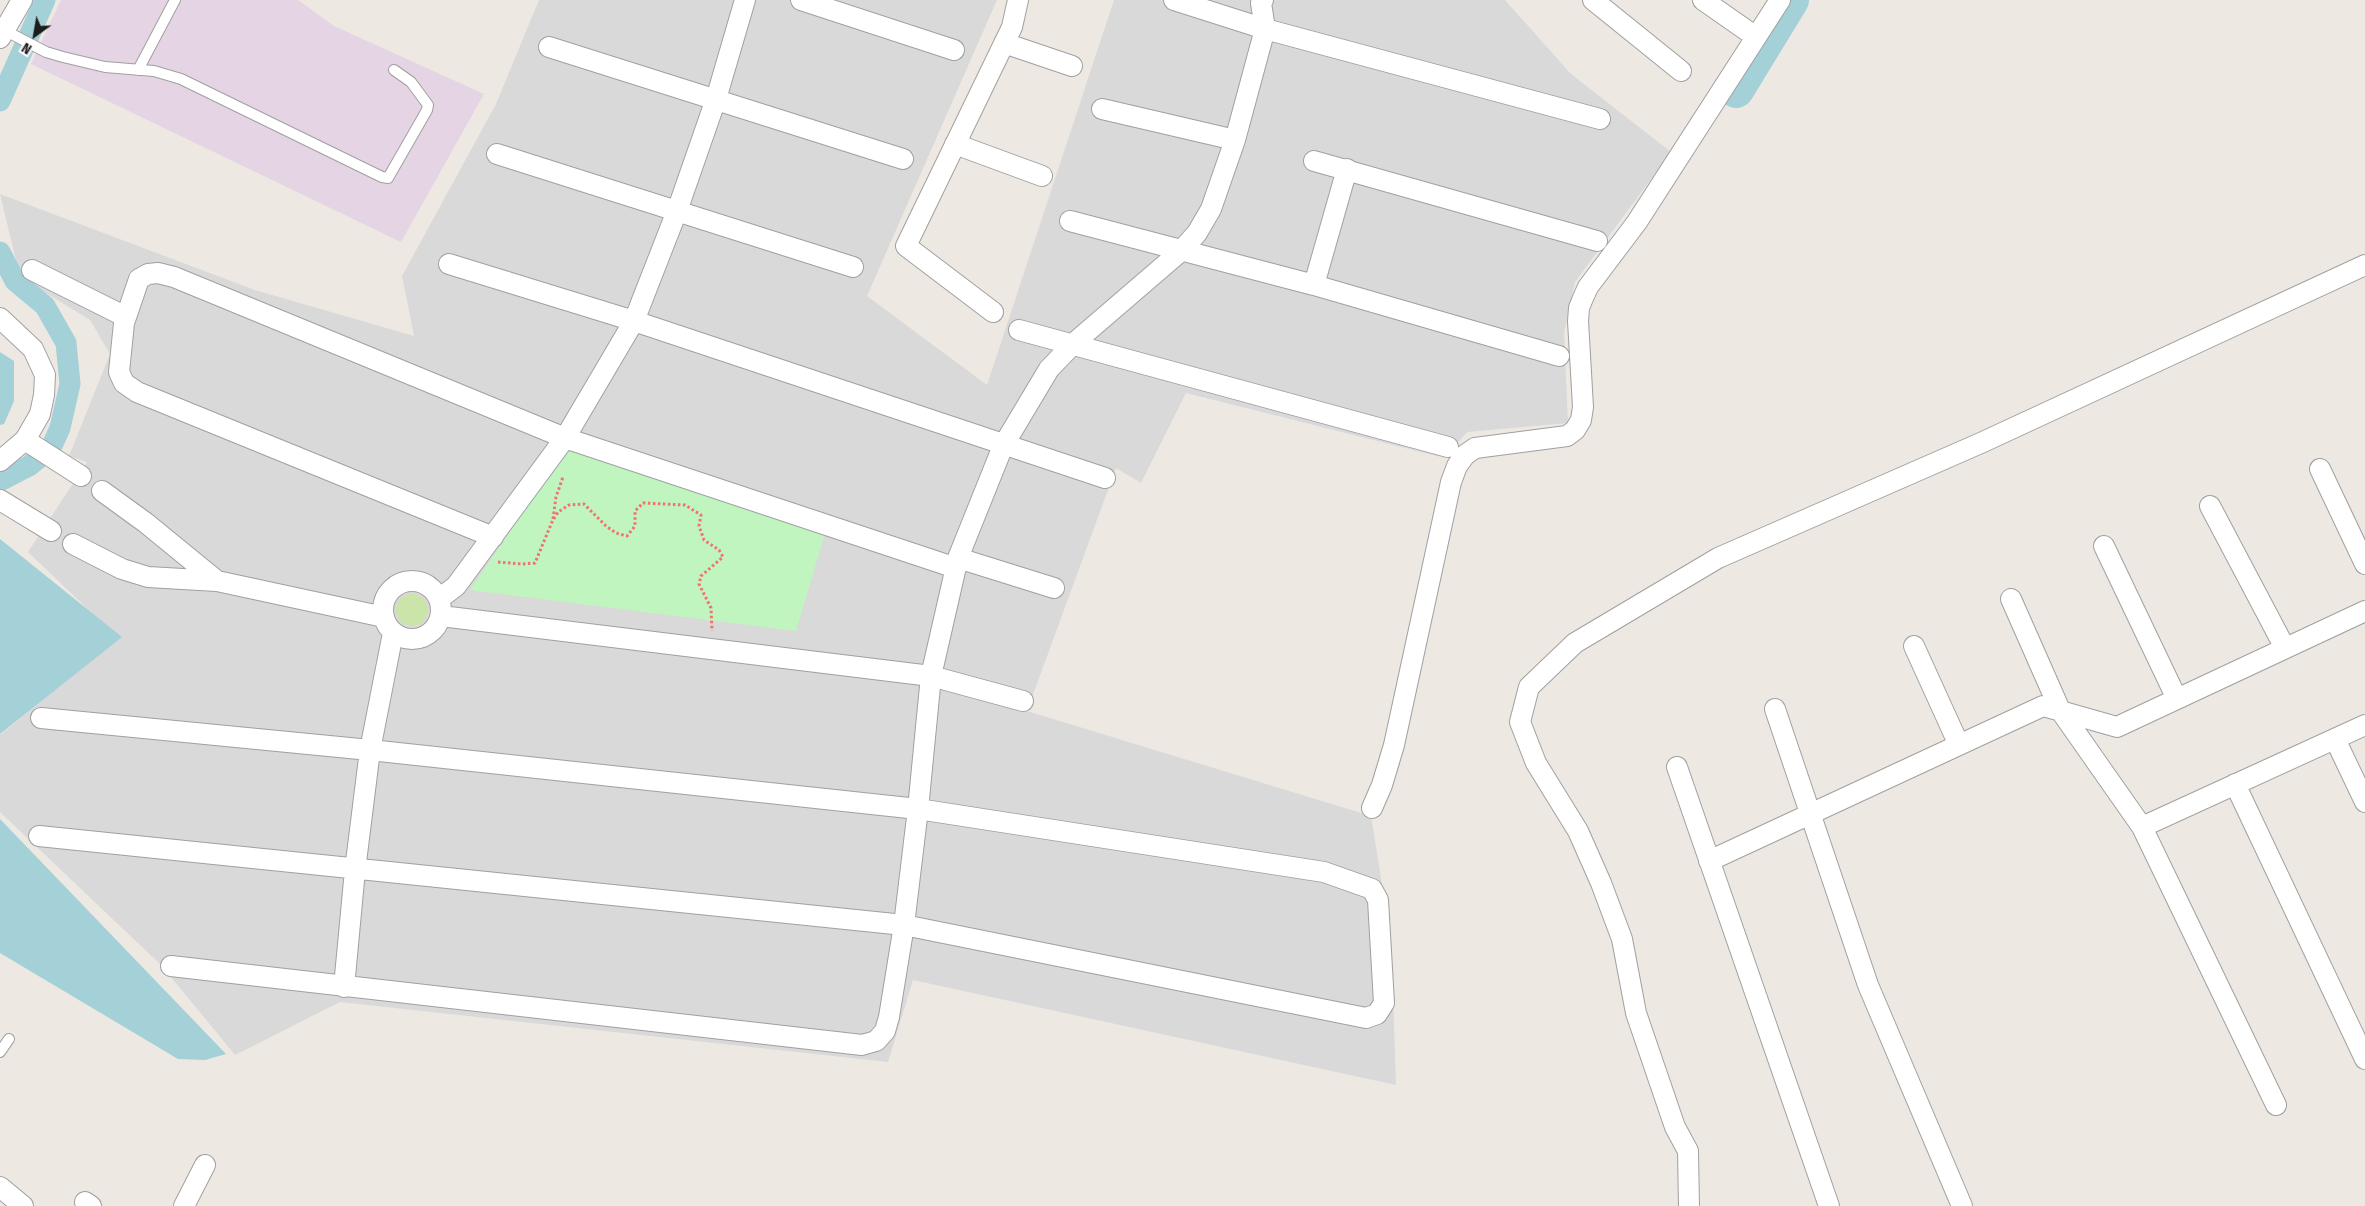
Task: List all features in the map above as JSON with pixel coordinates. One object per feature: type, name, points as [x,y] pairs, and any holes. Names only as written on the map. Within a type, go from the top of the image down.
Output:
[{"type":"street","points":[[6,35],[22,0]]},
{"type":"street","points":[[74,544],[122,569],[148,577],[217,581],[388,625],[401,637],[417,639],[432,631],[440,608],[565,438],[634,321],[677,211],[716,99],[745,0]]},
{"type":"street","points":[[801,0],[954,50]]},
{"type":"street","points":[[993,312],[906,246],[1012,27],[1018,0]]},
{"type":"street","points":[[1174,0],[1265,29],[1600,119]]},
{"type":"street","points":[[1593,0],[1681,71]]},
{"type":"street","points":[[1703,0],[1756,37]]},
{"type":"street","points":[[1372,808],[1382,784],[1394,745],[1449,492],[1457,466],[1465,454],[1475,448],[1567,436],[1575,430],[1582,420],[1583,407],[1578,321],[1579,308],[1588,287],[1637,222],[1780,0]]},
{"type":"street","points":[[171,966],[862,1045],[876,1041],[885,1031],[904,925],[918,809],[930,676],[957,563],[1003,446],[1049,369],[1074,344],[1181,251],[1197,233],[1211,209],[1235,140],[1265,29],[1261,1]]},
{"type":"street","points":[[1004,43],[1072,66]]},
{"type":"street","points":[[549,47],[903,159]]},
{"type":"street","points":[[1102,109],[1235,140]]},
{"type":"street","points":[[954,144],[1042,176]]},
{"type":"street","points":[[497,154],[853,267]]},
{"type":"street","points":[[1314,161],[1597,241]]},
{"type":"street","points":[[1314,286],[1347,169]]},
{"type":"street","points":[[1070,221],[1314,286],[1559,356]]},
{"type":"street","points":[[448,264],[634,321],[1003,446],[1105,478]]},
{"type":"street","points":[[1689,1206],[1688,1151],[1675,1127],[1636,1013],[1622,939],[1601,883],[1578,832],[1536,763],[1520,722],[1529,687],[1575,642],[1718,558],[1983,442],[2365,265]]},
{"type":"street","points":[[32,270],[126,317]]},
{"type":"street","points":[[492,537],[137,392],[124,383],[118,372],[126,317],[139,279],[148,274],[158,273],[174,277],[565,438],[957,563],[1054,588]]},
{"type":"street","points":[[0,318],[33,350],[45,375],[44,395],[40,414],[30,443],[0,461]]},
{"type":"street","points":[[1019,330],[1448,447]]},
{"type":"street","points":[[30,443],[76,472]]},
{"type":"street","points":[[2320,468],[2365,564]]},
{"type":"street","points":[[102,491],[146,523],[217,581]]},
{"type":"street","points":[[0,500],[51,531]]},
{"type":"street","points":[[2210,506],[2285,648]]},
{"type":"street","points":[[2104,546],[2177,699]]},
{"type":"street","points":[[344,987],[355,870],[388,625],[383,606],[386,596],[394,588],[403,583],[414,581],[424,584],[433,590],[440,608]]},
{"type":"street","points":[[2011,600],[2060,710],[2142,827],[2276,1105]]},
{"type":"street","points":[[440,608],[714,649],[930,676],[1023,701]]},
{"type":"street","points":[[1709,861],[2043,706],[2117,727],[2365,611]]},
{"type":"street","points":[[1914,646],[1959,745]]},
{"type":"street","points":[[1775,709],[1868,985],[1962,1206]]},
{"type":"street","points":[[39,836],[904,925],[1366,1018],[1377,1014],[1384,1003],[1378,900],[1372,889],[1324,872],[918,809],[370,750],[41,718]]},
{"type":"street","points":[[2142,827],[2365,725]]},
{"type":"street","points":[[2335,739],[2365,802]]},
{"type":"street","points":[[1677,767],[1829,1206]]},
{"type":"street","points":[[2235,784],[2365,1059]]},
{"type":"street","points":[[184,1206],[205,1165]]},
{"type":"street","points":[[0,1187],[23,1206]]},
{"type":"lane","points":[[138,70],[175,0]]},
{"type":"lane","points":[[6,35],[46,52],[105,67],[154,71],[181,79],[382,177],[388,178],[428,105],[411,82],[394,70]]},
{"type":"lane","points":[[0,1052],[9,1039]]},
{"type":"path","points":[[552,522],[556,497],[563,475]]},
{"type":"path","points":[[477,558],[506,564],[535,563],[552,522],[558,512],[569,505],[584,504],[606,526],[616,533],[627,536],[635,526],[634,510],[643,503],[685,505],[700,515],[699,526],[704,540],[719,550],[724,557],[701,576],[699,584],[711,608],[714,649]]},
{"type":"shaded area","points":[[61,0],[298,0],[334,26],[484,94],[401,242],[31,64]]},
{"type":"shaded area","points":[[539,0],[997,0],[867,296],[987,385],[1114,0],[1505,0],[1571,74],[1671,152],[1575,282],[1564,333],[1568,423],[1467,432],[1445,458],[1186,393],[1141,483],[1116,468],[1027,711],[1371,816],[1391,939],[1396,1085],[913,980],[888,1062],[340,1002],[235,1055],[161,965],[0,812],[0,735],[118,638],[28,552],[87,462],[69,456],[110,354],[90,320],[20,277],[0,194],[255,290],[414,336],[402,276],[496,104]]},
{"type":"green space","points":[[566,449],[826,530],[796,631],[470,590]]},
{"type":"green space","points":[[412,594],[418,595],[423,599],[427,604],[427,616],[423,621],[418,625],[412,626],[406,625],[401,621],[397,616],[396,610],[397,604],[401,599],[406,595]]},
{"type":"water","points":[[0,352],[14,361],[14,401],[4,424],[0,425]]},
{"type":"water","points":[[0,539],[122,637],[0,734]]},
{"type":"water","points":[[0,819],[226,1054],[205,1060],[178,1059],[0,953]]},
{"type":"waterway","points":[[0,101],[45,0]]},
{"type":"waterway","points":[[1736,90],[1791,0]]},
{"type":"waterway","points":[[0,252],[15,281],[45,306],[66,343],[70,384],[60,428],[51,448],[29,466],[0,481]]}]
